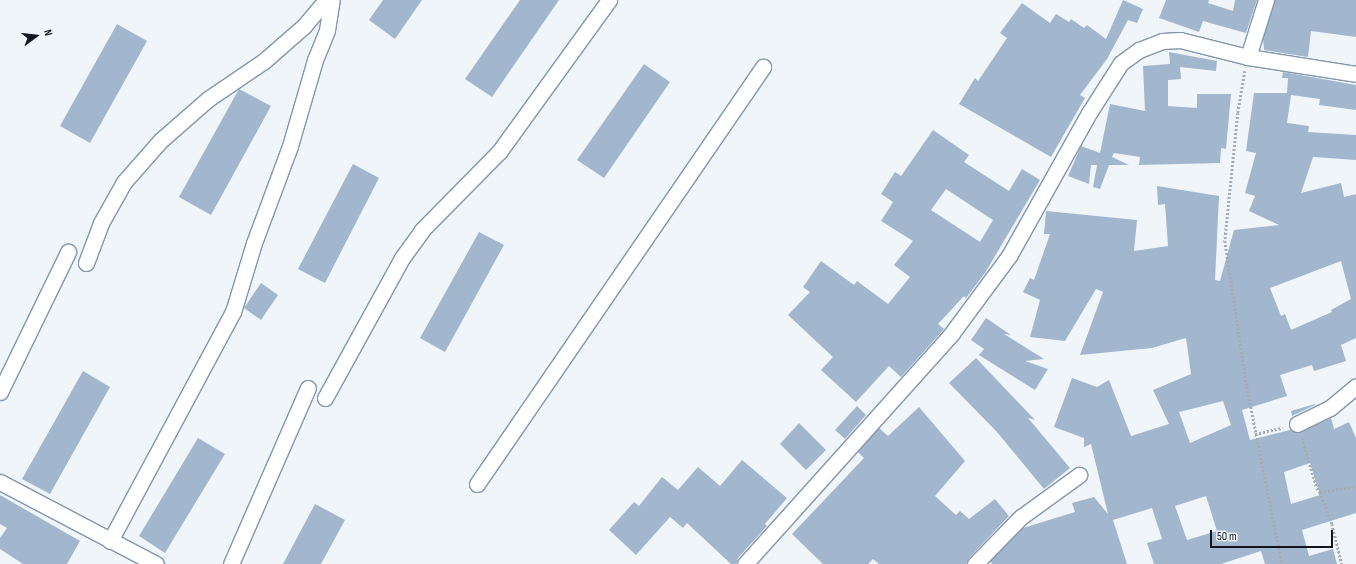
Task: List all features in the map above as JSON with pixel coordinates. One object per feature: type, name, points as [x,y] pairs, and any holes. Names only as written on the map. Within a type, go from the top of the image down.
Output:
[{"type":"street","points":[[86,263],[101,223],[124,182],[160,141],[208,99],[264,61],[304,26],[326,0]]},
{"type":"street","points":[[110,541],[233,312],[254,243],[290,146],[315,60],[327,30],[332,0]]},
{"type":"street","points":[[325,398],[399,264],[418,236],[499,152],[609,0]]},
{"type":"street","points":[[1248,57],[1266,0]]},
{"type":"street","points":[[745,564],[949,338],[1009,256],[1089,113],[1121,63],[1138,50],[1162,41],[1180,40],[1248,57],[1356,74]]},
{"type":"street","points":[[477,484],[763,67]]},
{"type":"street","points":[[0,392],[68,252]]},
{"type":"street","points":[[1297,424],[1330,408],[1356,386]]},
{"type":"street","points":[[231,564],[308,388]]},
{"type":"street","points":[[975,564],[1021,517],[1079,475]]},
{"type":"street","points":[[0,482],[156,564]]},
{"type":"path","points":[[1248,57],[1238,112],[1225,241],[1255,434],[1282,564]]},
{"type":"path","points":[[1255,434],[1297,424],[1342,564]]},
{"type":"path","points":[[1320,492],[1356,486]]},
{"type":"building","points":[[383,0],[422,0],[395,39],[369,20]]},
{"type":"building","points":[[520,0],[559,0],[492,97],[465,79]]},
{"type":"building","points":[[1123,0],[1143,9],[1137,23],[1128,20],[1107,59],[1080,95],[1085,98],[1051,157],[959,104],[975,78],[978,81],[1007,38],[1000,33],[1022,3],[1050,23],[1056,14],[1069,22],[1071,19],[1084,28],[1087,25],[1106,39]]},
{"type":"building","points":[[1166,0],[1209,0],[1208,3],[1233,11],[1235,0],[1257,0],[1246,33],[1203,21],[1199,32],[1159,18]]},
{"type":"building","points":[[1275,0],[1356,0],[1356,37],[1311,31],[1308,57],[1264,50],[1263,38]]},
{"type":"building","points":[[117,24],[147,41],[90,143],[60,126]]},
{"type":"building","points":[[1169,52],[1217,61],[1216,71],[1180,67],[1181,79],[1168,80],[1168,106],[1197,108],[1197,94],[1231,94],[1226,149],[1221,148],[1220,163],[1139,165],[1140,157],[1114,153],[1112,157],[1129,165],[1109,165],[1100,189],[1093,187],[1097,165],[1091,165],[1089,184],[1068,176],[1081,146],[1100,153],[1110,104],[1145,111],[1143,66],[1170,64]]},
{"type":"building","points":[[644,64],[670,82],[604,178],[577,160]]},
{"type":"building","points":[[1283,72],[1356,85],[1356,110],[1319,105],[1320,99],[1291,95],[1287,123],[1309,126],[1308,132],[1356,135],[1356,160],[1313,157],[1301,193],[1341,183],[1344,197],[1356,194],[1356,338],[1341,345],[1346,361],[1314,371],[1312,365],[1280,375],[1287,396],[1242,410],[1250,440],[1290,430],[1301,432],[1331,418],[1334,429],[1349,422],[1356,438],[1356,513],[1302,530],[1309,556],[1333,549],[1337,564],[1265,564],[1261,551],[1221,564],[1154,564],[1147,543],[1162,539],[1152,508],[1113,520],[1127,564],[992,564],[990,561],[1023,528],[1075,512],[1072,503],[1094,497],[1108,514],[1091,444],[1084,447],[1084,438],[1054,427],[1072,378],[1097,387],[1109,380],[1131,436],[1169,424],[1153,390],[1191,374],[1186,338],[1152,348],[1080,355],[1103,292],[1096,289],[1065,341],[1030,337],[1040,300],[1023,292],[1030,278],[1034,280],[1050,234],[1044,234],[1046,211],[1137,220],[1134,251],[1168,246],[1165,204],[1158,205],[1157,186],[1219,196],[1215,280],[1220,281],[1234,230],[1279,225],[1249,211],[1255,196],[1245,193],[1256,153],[1246,151],[1254,93],[1287,93],[1288,78],[1282,78]],"holes":[[[1341,261],[1351,299],[1331,310],[1332,312],[1291,330],[1285,314],[1281,316],[1270,288]],[[1223,401],[1231,425],[1190,443],[1179,412]],[[1310,463],[1320,495],[1291,504],[1284,472]],[[1206,496],[1217,531],[1187,540],[1175,506]]]},
{"type":"building","points":[[239,89],[271,106],[211,215],[179,197]]},
{"type":"building","points":[[933,130],[969,155],[964,162],[1009,191],[1022,169],[1040,180],[985,273],[966,298],[964,296],[938,324],[944,329],[901,377],[889,366],[856,402],[821,370],[833,357],[788,315],[810,292],[803,287],[821,261],[854,285],[857,281],[888,304],[910,277],[894,265],[913,241],[881,221],[893,202],[881,194],[895,172],[901,176]],"holes":[[[946,189],[993,220],[980,242],[931,210]]]},
{"type":"building","points":[[353,164],[379,178],[325,283],[298,269]]},
{"type":"building","points":[[479,232],[504,245],[445,352],[420,338]]},
{"type":"building","points":[[261,283],[278,295],[261,320],[244,308]]},
{"type":"building","points":[[986,318],[1011,335],[1004,334],[1044,359],[1025,361],[1048,369],[1035,390],[979,355],[984,349],[971,340]]},
{"type":"building","points":[[976,358],[1035,420],[1028,418],[1070,468],[1044,489],[997,432],[949,383]]},
{"type":"building","points":[[83,371],[110,387],[50,494],[22,479]]},
{"type":"building","points":[[1315,405],[1292,416],[1291,411]]},
{"type":"building","points":[[857,406],[866,415],[845,439],[835,430]]},
{"type":"building","points":[[919,407],[965,461],[935,496],[956,515],[960,511],[969,519],[995,499],[1009,516],[969,558],[966,564],[879,564],[873,559],[868,564],[823,564],[792,534],[864,458],[858,452],[879,428],[888,436]]},
{"type":"building","points":[[799,423],[826,450],[806,470],[780,444]]},
{"type":"building","points":[[198,438],[225,454],[165,553],[139,536]]},
{"type":"building","points":[[742,460],[787,498],[765,524],[767,526],[738,558],[736,564],[731,564],[687,523],[683,528],[670,517],[636,555],[609,530],[634,502],[639,506],[662,477],[678,490],[698,467],[720,486]]},
{"type":"building","points":[[0,495],[80,541],[67,564],[23,564],[0,549],[0,538],[7,528],[0,524]]},
{"type":"building","points":[[315,504],[345,520],[321,564],[283,564]]}]
